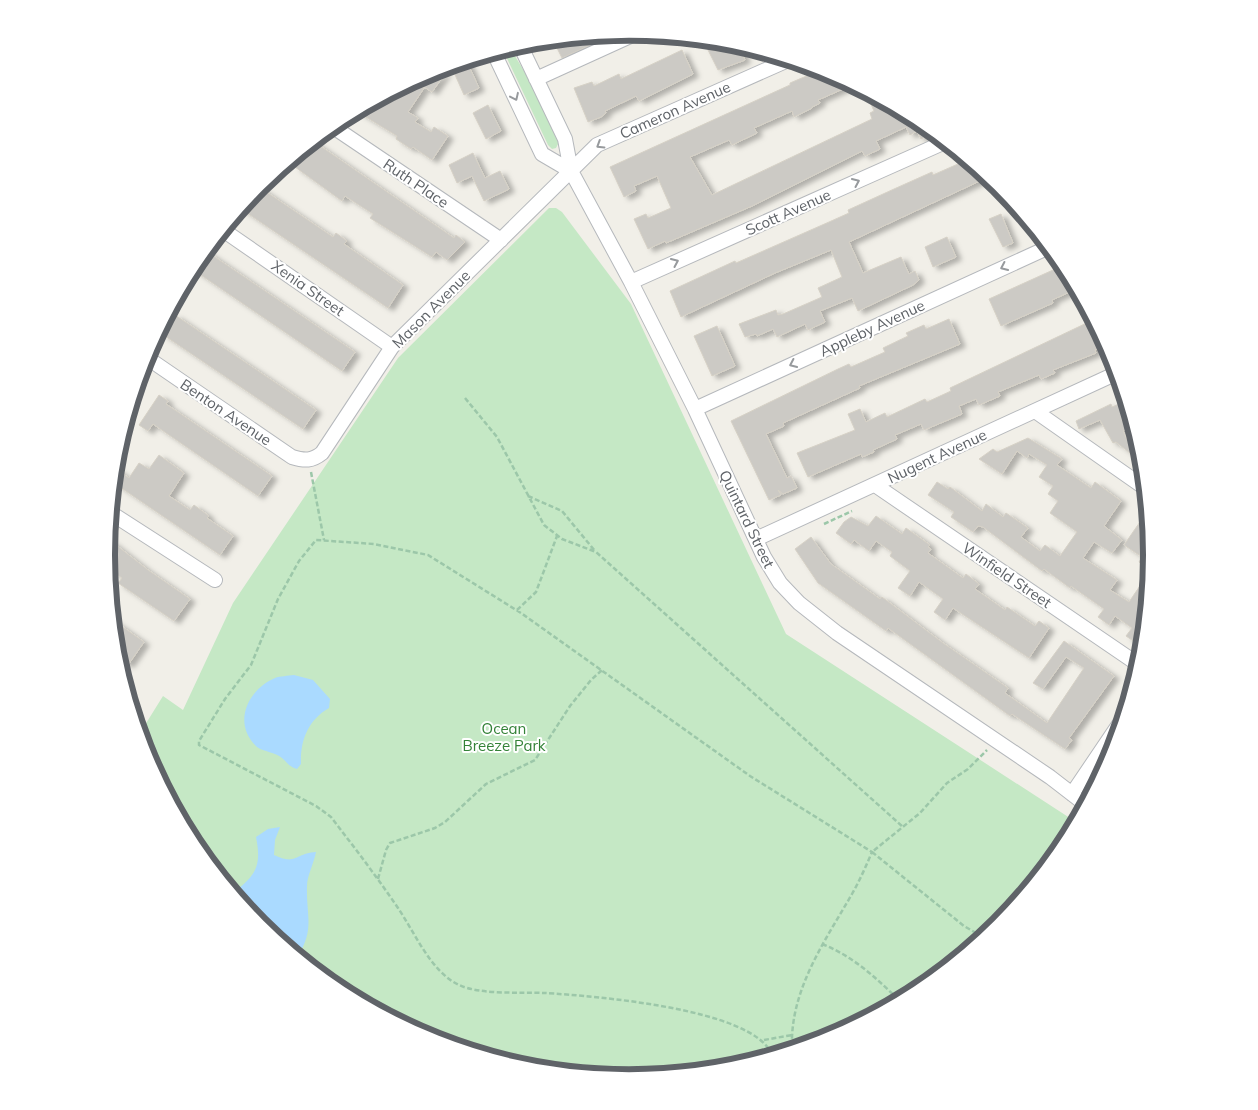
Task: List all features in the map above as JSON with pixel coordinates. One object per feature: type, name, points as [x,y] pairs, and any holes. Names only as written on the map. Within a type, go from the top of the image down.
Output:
[{"type":"street","points":[[536,78],[618,41]]},
{"type":"street","name":"Quintard Street","points":[[524,52],[565,139],[571,171],[631,282],[695,409],[756,539],[780,583],[815,617],[1080,800]]},
{"type":"street","points":[[497,59],[542,154],[571,171]]},
{"type":"street","name":"Cameron Avenue","points":[[571,171],[597,145],[779,64]]},
{"type":"street","name":"Ruth Place","points":[[339,131],[501,240]]},
{"type":"street","name":"Scott Avenue","points":[[631,282],[939,145]]},
{"type":"street","name":"Mason Avenue","points":[[309,460],[322,453],[392,346],[571,171]]},
{"type":"street","name":"Xenia Street","points":[[228,234],[392,346]]},
{"type":"street","name":"Appleby Avenue","points":[[695,409],[1042,250]]},
{"type":"street","name":"Benton Avenue","points":[[153,362],[292,457],[309,460]]},
{"type":"street","name":"Nugent Avenue","points":[[756,539],[1110,376]]},
{"type":"street","points":[[1035,410],[1137,482]]},
{"type":"street","name":"Winfield Street","points":[[875,485],[1132,660]]},
{"type":"street","points":[[117,517],[215,580]]},
{"type":"street","points":[[1072,794],[1108,741]]},
{"type":"path","points":[[464,398],[497,437],[544,525],[557,536],[596,552]]},
{"type":"path","points":[[309,460],[324,540]]},
{"type":"path","points":[[528,496],[562,511],[596,552],[793,731],[837,766],[903,827]]},
{"type":"path","points":[[818,526],[852,511]]},
{"type":"path","points":[[517,610],[536,592],[557,536]]},
{"type":"path","points":[[792,1035],[763,1040],[728,1022],[683,1010],[584,996],[477,989],[460,985],[438,968],[378,879],[324,810],[199,745],[199,741],[226,699],[251,665],[278,599],[299,561],[316,540],[374,544],[428,555],[517,610],[750,776],[872,852],[964,926],[976,933]]},
{"type":"path","points":[[378,879],[386,850],[390,843],[435,828],[445,822],[486,784],[535,760],[570,706],[590,680],[602,670]]},
{"type":"path","points":[[792,1042],[795,1014],[808,973],[822,944],[853,892],[872,852],[920,813],[948,782],[968,769],[996,741]]},
{"type":"path","points":[[822,944],[846,955],[865,968],[894,995]]},
{"type":"path","points":[[763,1040],[768,1049]]},
{"type":"green space","points":[[514,55],[529,79],[559,142],[556,148],[552,149],[548,145],[506,57]]},
{"type":"green space","name":"Ocean Breeze Park","points":[[549,208],[556,208],[562,212],[631,304],[786,634],[1070,818],[1037,868],[1015,894],[968,941],[942,963],[886,1000],[826,1030],[794,1041],[729,1059],[696,1064],[663,1068],[595,1068],[529,1059],[496,1051],[432,1030],[402,1016],[372,1000],[316,963],[266,918],[221,868],[184,812],[154,752],[145,725],[163,696],[183,710],[233,603],[398,358]]},
{"type":"water","points":[[294,675],[313,680],[330,699],[329,708],[316,719],[307,732],[302,747],[301,764],[297,769],[290,766],[279,756],[257,747],[249,738],[244,718],[250,699],[265,683],[282,676]]},
{"type":"water","points":[[280,827],[275,840],[274,855],[292,859],[316,852],[307,882],[308,929],[301,950],[266,918],[238,889],[254,872],[258,860],[256,837],[268,829]]},
{"type":"building","points":[[597,42],[562,58],[556,47]]},
{"type":"building","points":[[707,48],[742,54],[745,60],[718,70]]},
{"type":"building","points":[[682,50],[693,74],[639,101],[636,96],[605,111],[606,113],[601,117],[588,122],[574,88],[592,82],[594,86],[619,74],[621,79]]},
{"type":"building","points":[[469,67],[479,88],[464,95],[454,72]]},
{"type":"building","points":[[810,75],[844,88],[818,100],[820,103],[794,117],[792,111],[754,128],[757,133],[732,145],[729,140],[690,157],[712,195],[872,119],[870,113],[874,111],[871,102],[926,136],[921,139],[917,131],[910,135],[906,127],[876,141],[880,149],[865,156],[862,151],[752,206],[648,249],[634,219],[646,214],[648,218],[671,208],[657,176],[634,186],[636,191],[624,197],[610,167],[790,85],[790,83]]},
{"type":"building","points":[[443,76],[432,92],[421,85]]},
{"type":"building","points":[[420,86],[424,88],[408,112],[418,118],[415,122],[431,132],[434,127],[448,136],[432,160],[413,147],[411,149],[396,139],[397,136],[363,116]]},
{"type":"building","points":[[488,105],[501,131],[486,139],[473,113]]},
{"type":"building","points":[[319,145],[454,238],[456,235],[465,242],[447,260],[436,252],[432,257],[370,218],[373,214],[345,196],[342,201],[295,167],[298,163]]},
{"type":"building","points":[[473,153],[485,178],[500,171],[509,189],[484,201],[472,176],[457,183],[449,165]]},
{"type":"building","points":[[961,163],[980,181],[849,242],[863,273],[901,257],[909,274],[915,271],[919,280],[913,285],[858,311],[852,298],[820,311],[825,322],[808,330],[805,324],[777,337],[773,329],[757,336],[756,334],[745,337],[739,324],[776,310],[778,315],[783,314],[822,297],[818,288],[842,277],[831,250],[775,273],[681,317],[670,291],[735,261],[736,263],[849,213],[848,210],[932,172],[933,175]]},
{"type":"building","points":[[266,192],[333,237],[336,233],[347,241],[344,244],[403,285],[388,308],[246,213]]},
{"type":"building","points":[[1001,214],[1013,243],[1003,247],[989,219]]},
{"type":"building","points":[[947,237],[956,257],[933,267],[925,247]]},
{"type":"building","points":[[212,255],[355,352],[342,371],[199,274]]},
{"type":"building","points":[[1055,269],[1070,292],[1052,300],[1053,303],[1001,326],[989,299]]},
{"type":"building","points":[[175,315],[316,410],[303,429],[164,336]]},
{"type":"building","points":[[949,319],[960,344],[859,386],[860,388],[783,423],[784,426],[766,434],[787,478],[791,476],[797,488],[783,494],[778,490],[781,495],[769,500],[731,421],[849,364],[851,367],[885,352],[883,348],[908,336],[906,333],[924,325],[926,329]]},
{"type":"building","points":[[1087,323],[1099,348],[1095,350],[1096,353],[1053,370],[1055,373],[1041,379],[1039,375],[998,392],[1000,396],[979,405],[976,399],[959,406],[962,414],[924,430],[921,424],[895,435],[897,439],[873,450],[874,452],[862,457],[861,454],[808,477],[797,453],[855,430],[848,414],[860,409],[866,422],[885,413],[887,417],[925,399],[927,402],[951,391],[950,388]]},
{"type":"building","points":[[717,326],[735,366],[712,376],[694,336]]},
{"type":"building","points":[[159,395],[168,401],[166,404],[272,476],[258,496],[153,424],[148,431],[139,425]]},
{"type":"building","points":[[1111,404],[1112,407],[1119,404],[1127,429],[1123,431],[1133,455],[1116,442],[1113,443],[1100,420],[1079,429],[1076,421]]},
{"type":"building","points":[[1028,438],[1062,459],[1057,465],[1091,488],[1095,482],[1121,501],[1104,526],[1122,540],[1112,553],[1094,542],[1083,558],[1117,580],[1110,590],[1129,602],[1142,583],[1135,642],[1126,636],[1132,628],[1115,616],[1109,625],[1098,617],[1104,609],[1044,569],[1042,571],[983,527],[978,526],[973,532],[951,517],[954,512],[928,495],[937,482],[948,489],[950,487],[982,511],[986,504],[1003,517],[1006,513],[1028,528],[1021,537],[1040,551],[1045,545],[1060,556],[1077,532],[1050,513],[1058,501],[1048,494],[1053,486],[1039,477],[1047,465],[1029,454],[1027,458],[1017,451],[1002,474],[979,459],[993,449],[997,452]]},
{"type":"building","points":[[159,455],[184,473],[169,496],[190,510],[194,505],[209,516],[207,518],[233,536],[220,555],[120,487],[122,473],[129,478],[139,463],[149,469]]},
{"type":"building","points":[[876,516],[902,534],[906,528],[930,545],[928,547],[931,549],[928,553],[963,578],[966,574],[979,584],[975,589],[1005,610],[1007,607],[1035,626],[1039,621],[1049,628],[1029,658],[953,608],[945,620],[934,612],[943,599],[919,582],[910,596],[898,588],[910,571],[890,556],[892,552],[876,541],[869,551],[854,540],[851,544],[836,533],[844,522],[851,517],[868,526]]},
{"type":"building","points":[[1142,519],[1143,564],[1139,562],[1142,557],[1124,545]]},
{"type":"building","points":[[811,537],[831,564],[880,599],[882,597],[943,643],[1008,688],[1005,693],[1047,723],[1084,668],[1066,657],[1043,689],[1033,683],[1064,641],[1114,676],[1069,738],[1072,740],[1065,749],[1012,714],[1010,716],[888,628],[886,631],[818,583],[795,549]]},
{"type":"building","points":[[115,544],[190,599],[174,621],[118,583],[122,578],[116,574]]},
{"type":"building","points":[[121,625],[144,642],[128,665],[125,655]]}]
